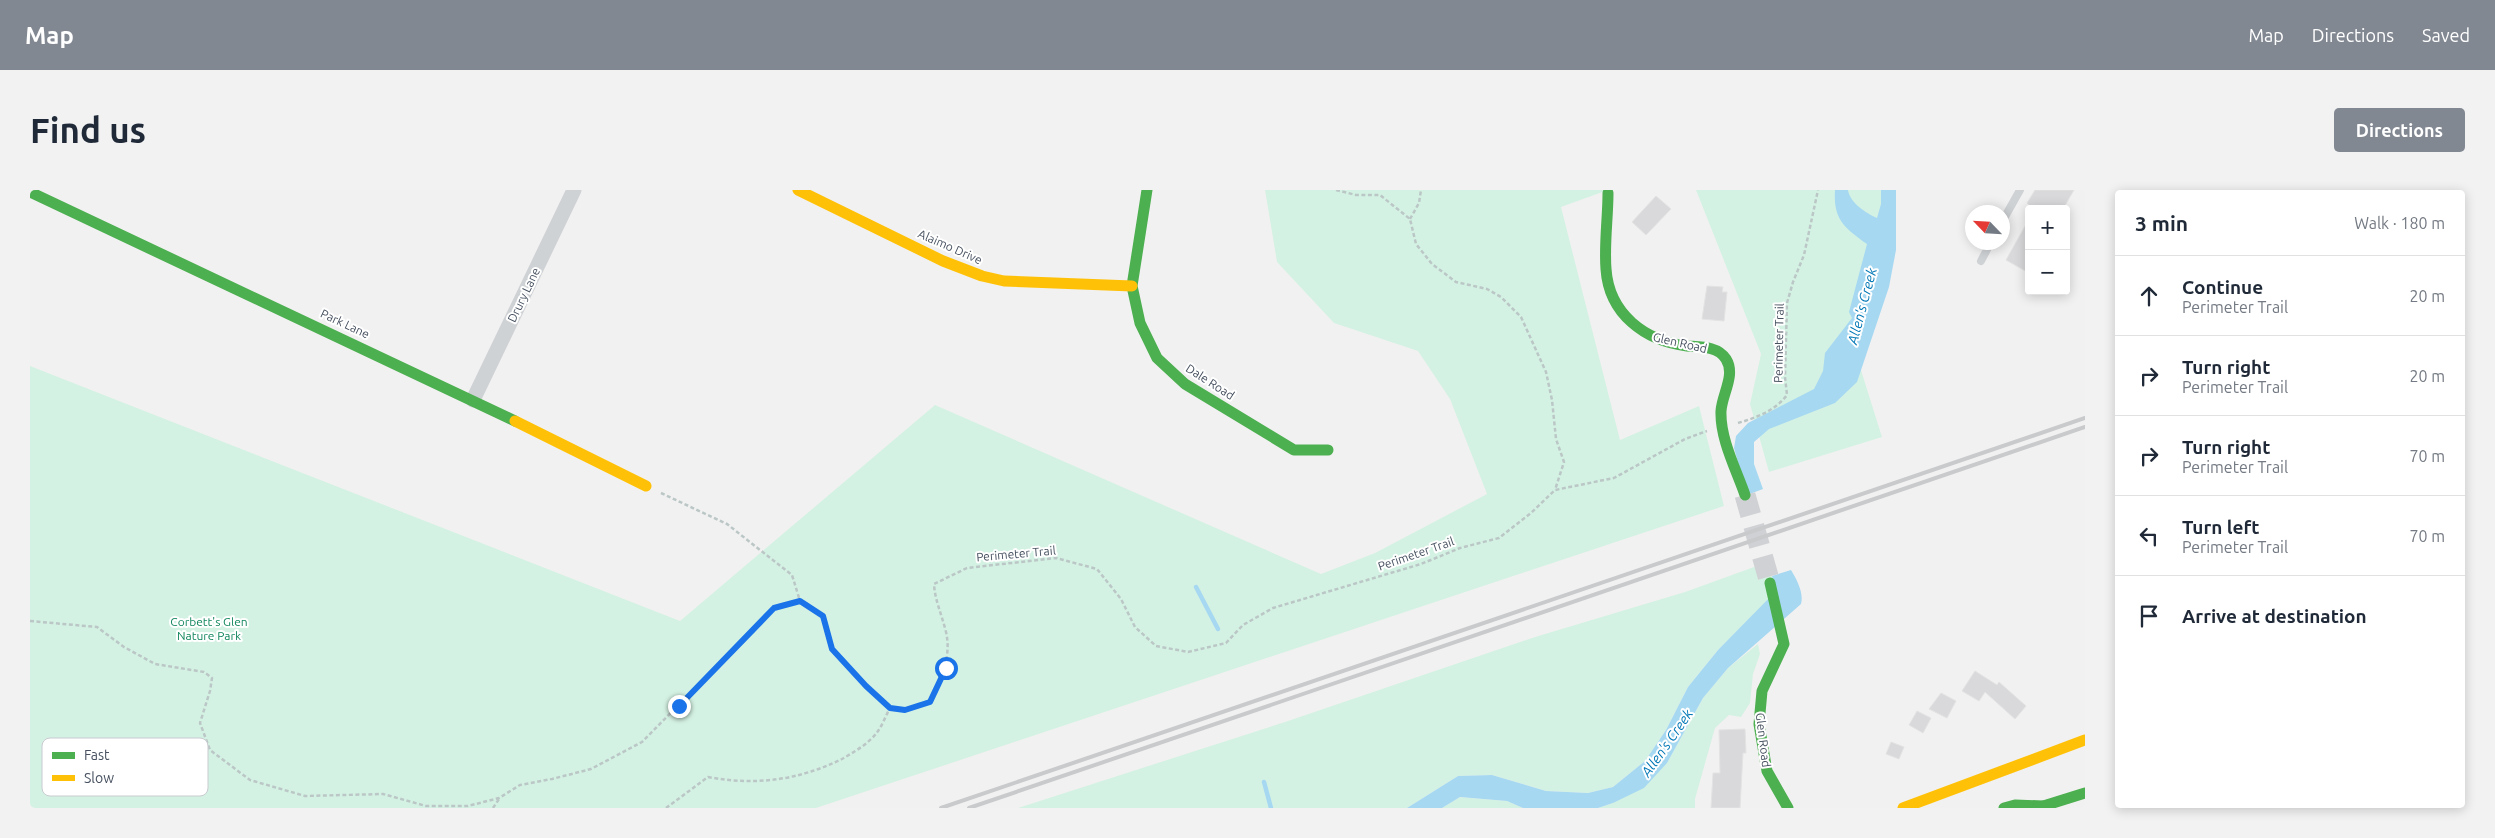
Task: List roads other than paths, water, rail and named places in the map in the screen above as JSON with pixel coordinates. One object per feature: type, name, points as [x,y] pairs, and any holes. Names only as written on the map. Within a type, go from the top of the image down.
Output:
[{"type":"main road","name":"Alaimo Drive","points":[[798,190],[943,261],[982,276],[1004,281],[1132,286]]},
{"type":"main road","name":"Dale Road","points":[[1147,190],[1132,286],[1140,323],[1148,343],[1157,358],[1185,384],[1294,450],[1328,450]]},
{"type":"main road","name":"Park Lane","points":[[30,192],[473,400],[646,486]]},
{"type":"main road","name":"Glen Road","points":[[1608,193],[1606,270],[1612,293],[1629,320],[1648,336],[1670,343],[1711,349],[1726,359],[1729,368],[1722,409],[1723,427],[1745,496]]},
{"type":"main road","name":"Glen Road","points":[[1771,587],[1784,636],[1782,649],[1762,691],[1758,715],[1767,772],[1788,808]]},
{"type":"main road","points":[[1903,808],[2085,740]]},
{"type":"main road","points":[[2004,808],[2015,805],[2040,807],[2085,794]]},
{"type":"street","name":"Drury Lane","points":[[473,400],[574,190]]},
{"type":"street","points":[[2083,808],[2085,800]]},
{"type":"lane","points":[[2010,208],[2020,190]]},
{"type":"lane","points":[[1981,261],[1987,250]]},
{"type":"water","name":"Allen's Creek","points":[[1835,190],[1848,190],[1855,203],[1877,218],[1881,204],[1881,190],[1896,190],[1896,250],[1889,287],[1857,382],[1835,403],[1769,429],[1754,442],[1754,464],[1763,489],[1747,495],[1734,448],[1736,436],[1748,423],[1814,389],[1823,371],[1825,353],[1852,318],[1849,312],[1867,244],[1852,233],[1838,216]]},
{"type":"water","name":"Allen's Creek","points":[[1791,570],[1801,591],[1801,604],[1728,668],[1703,698],[1667,763],[1644,788],[1598,808],[1523,808],[1507,801],[1460,797],[1442,808],[1407,808],[1458,776],[1492,775],[1546,791],[1588,793],[1613,787],[1645,761],[1666,730],[1688,687],[1718,650],[1776,591],[1772,576]]},
{"type":"waterway","points":[[1196,587],[1218,629]]},
{"type":"waterway","points":[[1264,782],[1271,808]]},
{"type":"tunnel","points":[[1745,495],[1770,583]]},
{"type":"railway","points":[[941,808],[2085,418]]},
{"type":"railway","points":[[969,808],[2085,427]]},
{"type":"park label","name":"Corbett's Glen Nature Park","points":[[209,629]]}]
